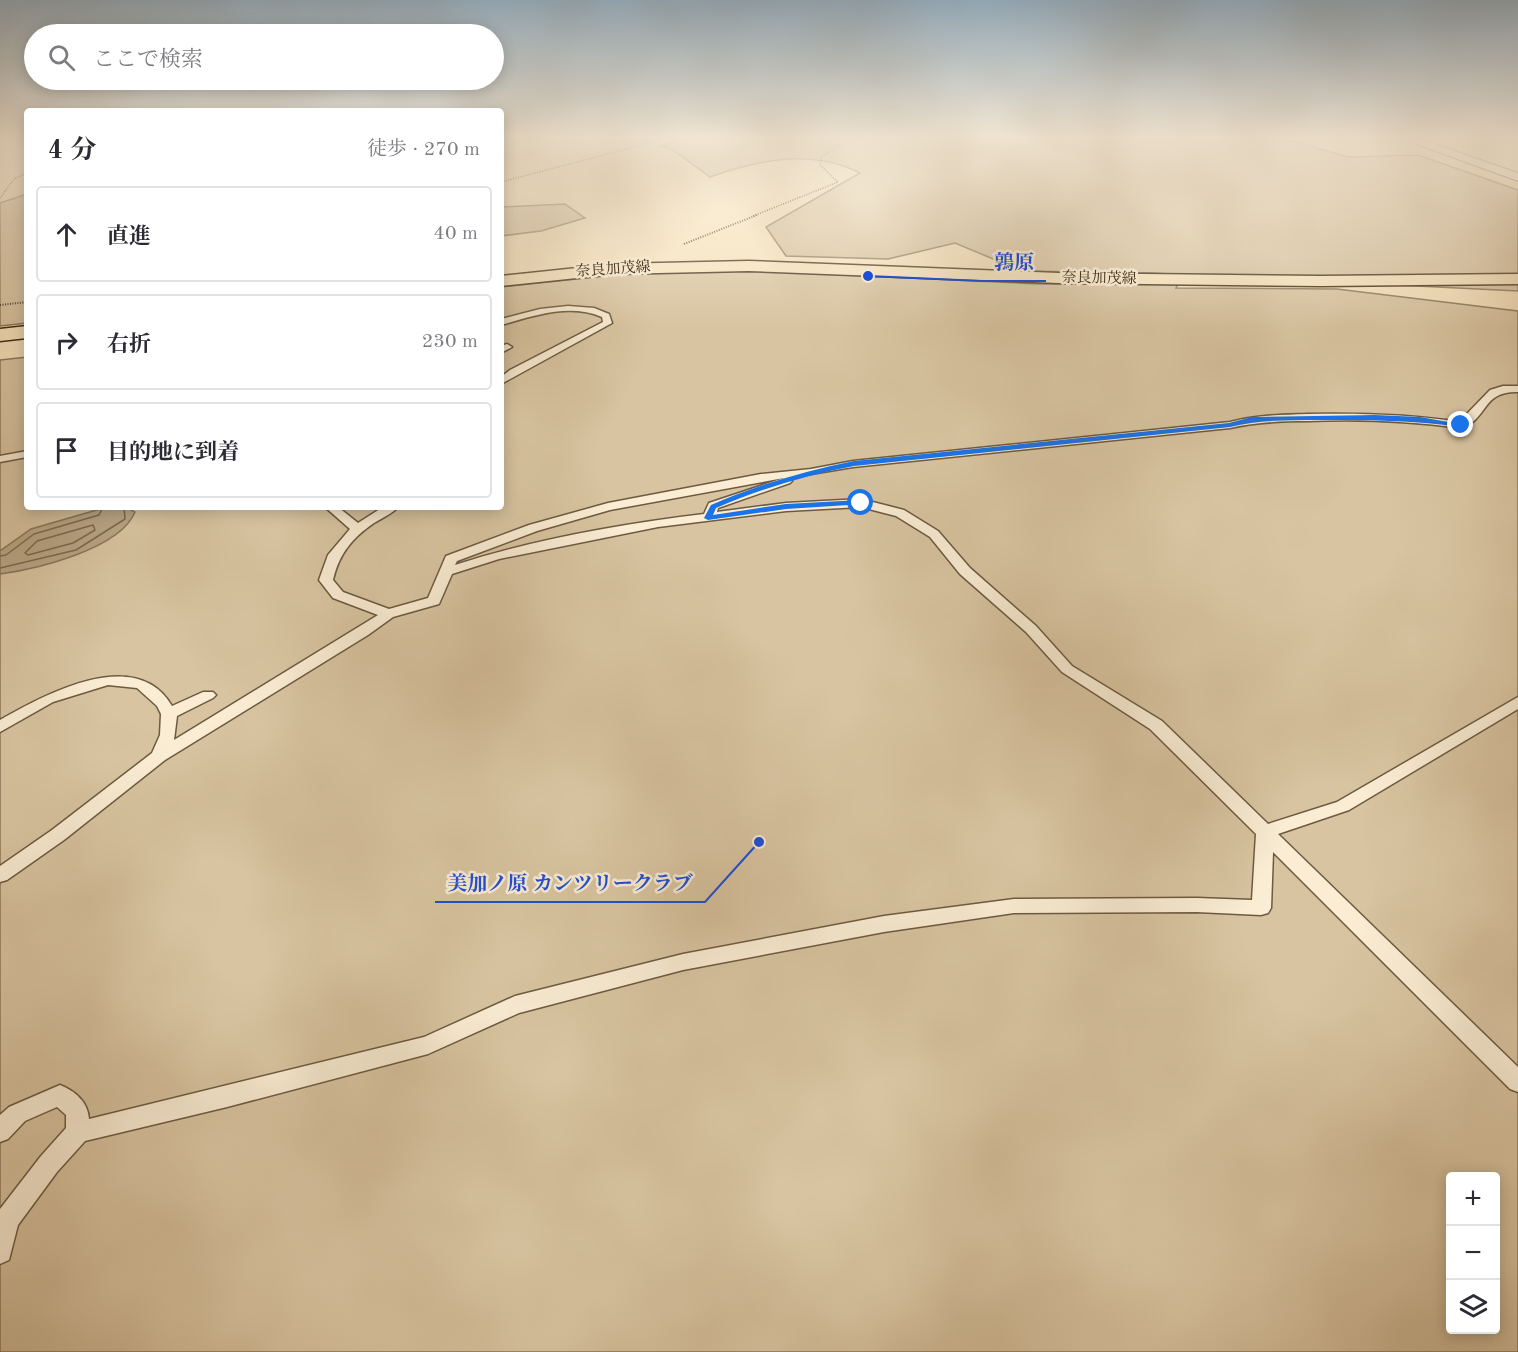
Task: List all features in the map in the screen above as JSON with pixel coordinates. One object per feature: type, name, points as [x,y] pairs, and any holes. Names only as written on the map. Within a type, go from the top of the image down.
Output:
[{"type":"main road","name":"奈良加茂線","points":[[504,281],[615,269],[739,266],[1058,278],[1321,281],[1518,279]]},
{"type":"main road","points":[[0,334],[24,332]]},
{"type":"lane","points":[[504,321],[529,314],[576,308],[597,310],[606,316],[608,323],[565,347],[518,369],[504,379]]},
{"type":"lane","points":[[0,875],[58,836],[159,756],[363,632],[387,614],[434,601],[452,559],[533,528],[608,507],[761,477],[811,472],[854,464],[1230,425],[1252,419],[1375,417],[1420,419],[1461,425],[1473,419],[1488,397],[1499,390],[1518,389]]},
{"type":"lane","points":[[0,459],[24,455]]},
{"type":"lane","points":[[708,518],[713,506],[811,472]]},
{"type":"lane","points":[[446,572],[496,556],[635,527],[786,507],[861,503],[900,513],[934,534],[965,571],[1031,629],[1068,669],[1156,725],[1518,1082]]},
{"type":"lane","points":[[335,510],[357,528]]},
{"type":"lane","points":[[387,510],[357,528],[329,561],[326,580],[338,595],[387,614]]},
{"type":"lane","points":[[582,516],[635,527]]},
{"type":"lane","points":[[0,728],[48,699],[107,680],[141,684],[163,703],[169,714],[168,735],[159,756]]},
{"type":"lane","points":[[169,714],[208,694]]},
{"type":"lane","points":[[1265,832],[1343,806],[1518,702]]},
{"type":"lane","points":[[0,1251],[7,1220],[49,1164],[78,1132],[428,1045],[515,1005],[683,962],[873,926],[1014,906],[1197,905],[1261,908],[1265,832]]},
{"type":"lane","points":[[0,1131],[17,1114],[60,1095],[76,1110],[78,1132]]},
{"type":"path","points":[[681,246],[791,201]]},
{"type":"path","points":[[0,305],[24,302]]},
{"type":"shaded area","points":[[24,201],[24,323],[0,326],[0,203]]},
{"type":"shaded area","points":[[811,201],[1518,201],[1518,291],[1150,273],[1022,271],[955,243],[888,259],[786,256],[766,227]]},
{"type":"shaded area","points":[[565,204],[585,218],[541,231],[504,236],[504,207]]},
{"type":"shaded area","points":[[715,269],[1039,284],[1178,284],[1176,288],[1337,289],[1518,311],[1518,1352],[0,1352],[0,360],[24,357],[24,510],[504,510],[504,287],[643,272]]},
{"type":"water","points":[[97,510],[135,512],[126,525],[113,537],[95,547],[55,562],[0,574],[0,551],[31,529]]},
{"type":"place","name":"鶉原","points":[[868,276]]},
{"type":"place","name":"美加ノ原 カンツリークラブ","points":[[759,842]]},
{"type":"route","points":[[861,503],[786,507],[708,518],[713,506],[733,498],[811,472],[854,464],[1230,425],[1252,419],[1375,417],[1420,419],[1461,425]]}]
